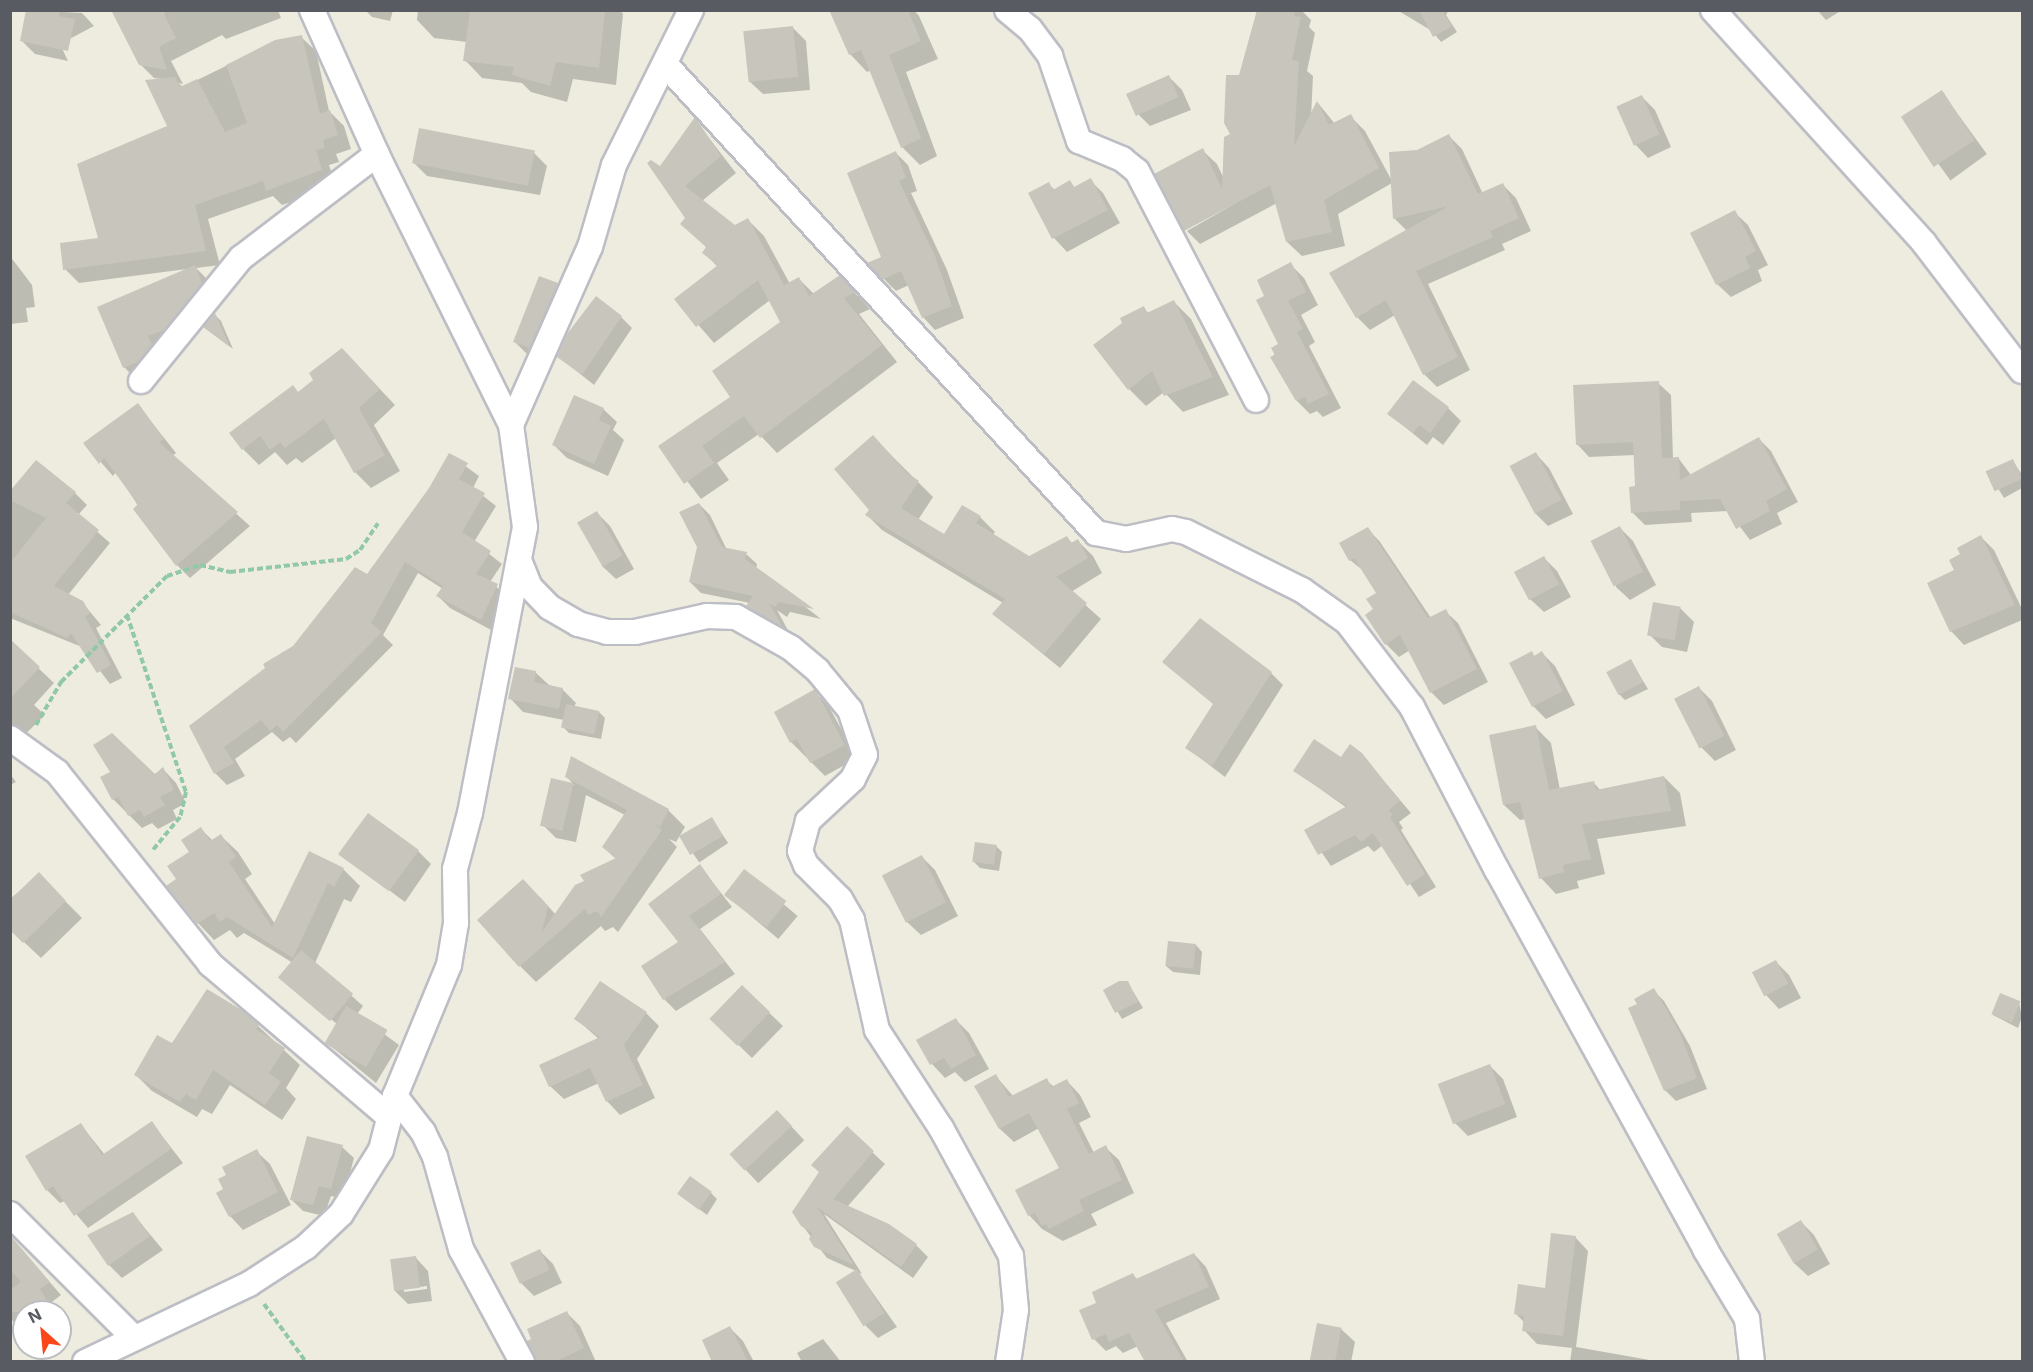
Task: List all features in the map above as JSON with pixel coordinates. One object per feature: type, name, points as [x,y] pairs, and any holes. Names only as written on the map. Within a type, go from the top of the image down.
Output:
[{"type":"street","points":[[85,1362],[133,1336],[249,1284],[306,1247],[341,1214],[381,1150],[392,1106],[449,965],[456,923],[456,869],[470,813],[525,527],[511,425],[377,154],[312,10]]},
{"type":"street","points":[[511,425],[590,247],[614,165],[691,10]]},
{"type":"street","points":[[1007,10],[1030,29],[1050,56],[1079,141],[1122,159],[1137,171],[1256,400]]},
{"type":"street","points":[[1713,10],[1924,243],[2022,371]]},
{"type":"street","points":[[665,64],[1096,533],[1126,539],[1172,529],[1186,532],[1302,590],[1347,622],[1413,707],[1503,880],[1705,1249],[1747,1318],[1752,1362]]},
{"type":"street","points":[[141,381],[241,258],[377,154]]},
{"type":"street","points":[[519,560],[530,587],[549,607],[578,624],[607,632],[635,632],[707,616],[736,617],[791,648],[818,671],[850,710],[865,755],[853,778],[808,821],[800,838],[800,851],[806,865],[840,899],[852,920],[877,1030],[941,1128],[1011,1256],[1016,1310],[1008,1362]]},
{"type":"street","points":[[17,742],[57,772],[210,964],[392,1106],[428,1140],[461,1249],[522,1362]]},
{"type":"street","points":[[10,1214],[133,1336]]},
{"type":"path","points":[[17,742],[60,682],[167,576],[183,568],[200,565],[230,572],[346,559],[360,550],[378,523]]},
{"type":"path","points":[[127,614],[186,792],[180,817],[134,867]]},
{"type":"path","points":[[249,1284],[306,1362]]},
{"type":"building","points":[[26,10],[60,10],[59,16],[75,19],[68,51],[20,41]]},
{"type":"building","points":[[111,10],[162,10],[176,38],[159,47],[167,70],[139,65]]},
{"type":"building","points":[[470,10],[605,10],[599,68],[556,62],[550,86],[512,75],[514,67],[463,61]]},
{"type":"building","points":[[829,10],[908,10],[921,41],[889,55],[921,138],[901,148],[861,50],[849,55]]},
{"type":"building","points":[[1257,10],[1296,10],[1294,16],[1301,17],[1292,60],[1299,61],[1294,146],[1317,101],[1329,125],[1351,114],[1379,168],[1324,200],[1332,232],[1286,242],[1270,185],[1184,231],[1154,174],[1203,148],[1222,189],[1224,137],[1230,134],[1224,123],[1226,75],[1239,75]]},
{"type":"building","points":[[1419,10],[1442,10],[1452,26],[1433,37]]},
{"type":"building","points":[[793,26],[798,77],[749,82],[743,31]]},
{"type":"building","points":[[302,35],[320,114],[330,110],[338,135],[323,140],[325,148],[316,150],[322,170],[266,191],[263,181],[195,205],[206,251],[63,270],[60,243],[98,238],[77,164],[167,126],[145,80],[175,77],[180,87],[197,79],[225,132],[247,123],[226,65],[275,40]]},
{"type":"building","points":[[1169,75],[1179,97],[1136,116],[1126,94]]},
{"type":"building","points":[[1942,90],[1975,140],[1934,167],[1901,117]]},
{"type":"building","points":[[1642,95],[1659,134],[1634,146],[1616,106]]},
{"type":"building","points":[[695,117],[721,156],[685,186],[735,225],[748,218],[784,285],[799,277],[809,296],[840,275],[856,292],[844,298],[882,345],[760,438],[744,416],[702,446],[714,463],[684,484],[658,446],[730,397],[712,371],[780,322],[758,280],[696,327],[674,299],[718,265],[702,253],[706,247],[680,224],[685,218],[647,163],[651,160],[660,166]]},
{"type":"building","points":[[419,128],[535,151],[528,186],[412,163]]},
{"type":"building","points":[[1449,134],[1478,194],[1503,183],[1519,218],[1490,231],[1493,237],[1416,271],[1458,357],[1423,375],[1386,300],[1356,318],[1329,273],[1449,206],[1393,219],[1389,152],[1417,150]]},
{"type":"building","points":[[896,151],[906,178],[899,181],[935,256],[952,306],[922,318],[901,271],[882,280],[867,263],[881,257],[847,173]]},
{"type":"building","points":[[1091,178],[1108,210],[1052,239],[1028,193],[1049,182],[1053,190],[1070,180],[1074,187]]},
{"type":"building","points":[[1735,210],[1756,251],[1745,257],[1750,268],[1716,285],[1690,233]]},
{"type":"building","points":[[1291,262],[1306,292],[1288,301],[1303,329],[1297,332],[1329,394],[1308,404],[1305,397],[1296,401],[1270,357],[1275,355],[1271,348],[1278,344],[1256,300],[1264,296],[1257,280]]},
{"type":"building","points":[[195,265],[202,283],[164,330],[148,336],[152,345],[138,362],[123,368],[97,307]]},
{"type":"building","points":[[539,276],[558,283],[529,348],[513,342]]},
{"type":"building","points":[[596,296],[622,316],[582,375],[557,357],[567,334]]},
{"type":"building","points":[[1174,300],[1213,377],[1164,396],[1152,371],[1128,390],[1093,345],[1122,323],[1120,318],[1144,306],[1147,313]]},
{"type":"building","points":[[215,313],[230,347],[203,327]]},
{"type":"building","points":[[342,348],[380,389],[359,408],[385,455],[354,473],[324,419],[285,448],[280,442],[270,450],[260,436],[242,450],[229,433],[293,385],[298,392],[313,380],[309,373]]},
{"type":"building","points":[[1413,380],[1449,407],[1430,433],[1419,425],[1413,433],[1387,414]]},
{"type":"building","points":[[1659,381],[1662,458],[1679,457],[1680,480],[1759,437],[1787,489],[1766,501],[1770,511],[1736,529],[1720,499],[1680,501],[1680,510],[1631,513],[1629,487],[1635,486],[1633,442],[1576,445],[1573,385]]},
{"type":"building","points":[[574,395],[604,408],[599,420],[611,426],[594,464],[552,445]]},
{"type":"building","points":[[138,403],[164,439],[159,442],[238,512],[176,566],[133,509],[138,504],[104,458],[99,464],[83,443]]},
{"type":"building","points":[[873,435],[906,472],[919,481],[901,508],[944,534],[962,505],[981,516],[976,523],[1029,556],[1067,536],[1071,543],[1078,539],[1088,558],[1056,577],[1087,603],[1044,654],[992,614],[1005,599],[865,515],[869,510],[834,469]]},
{"type":"building","points":[[1536,452],[1561,500],[1535,514],[1510,466]]},
{"type":"building","points":[[449,453],[468,463],[459,479],[485,493],[462,532],[491,551],[476,574],[498,584],[481,620],[436,596],[443,586],[405,562],[371,623],[382,632],[283,732],[277,725],[270,731],[261,720],[224,747],[234,763],[214,774],[189,726],[265,668],[263,664],[293,646],[355,567],[367,574],[429,488]]},
{"type":"building","points":[[2013,459],[2022,479],[1995,491],[1986,471]]},
{"type":"building","points":[[36,460],[76,492],[66,503],[99,530],[54,586],[83,601],[90,613],[85,616],[111,665],[97,673],[71,633],[67,638],[10,612],[10,563],[46,518],[10,500],[10,491]]},
{"type":"building","points":[[699,503],[722,547],[747,552],[745,559],[814,609],[779,602],[775,607],[769,603],[782,626],[746,606],[753,596],[689,582],[697,547],[679,512]]},
{"type":"building","points":[[597,511],[622,555],[603,567],[577,522]]},
{"type":"building","points":[[1620,526],[1643,571],[1614,586],[1591,541]]},
{"type":"building","points":[[1368,527],[1428,618],[1446,609],[1477,669],[1430,693],[1400,635],[1385,645],[1365,615],[1373,609],[1366,599],[1376,593],[1354,558],[1349,561],[1339,543]]},
{"type":"building","points":[[1981,535],[2015,605],[1950,632],[1927,583],[1954,570],[1949,560],[1960,554],[1957,548]]},
{"type":"building","points":[[1544,556],[1559,584],[1529,600],[1514,572]]},
{"type":"building","points":[[1653,602],[1681,607],[1675,640],[1647,635]]},
{"type":"building","points":[[1200,618],[1272,672],[1212,766],[1185,748],[1213,704],[1162,662]]},
{"type":"building","points":[[10,639],[40,667],[10,699]]},
{"type":"building","points":[[1532,651],[1534,656],[1542,651],[1563,691],[1532,707],[1509,663]]},
{"type":"building","points":[[1631,659],[1643,682],[1618,695],[1606,672]]},
{"type":"building","points":[[515,667],[536,671],[534,682],[563,688],[559,709],[508,699]]},
{"type":"building","points":[[1699,686],[1724,736],[1699,749],[1674,699]]},
{"type":"building","points":[[815,689],[845,745],[810,763],[797,739],[790,743],[774,712]]},
{"type":"building","points":[[566,704],[599,711],[594,735],[561,727]]},
{"type":"building","points":[[1536,725],[1549,790],[1594,781],[1596,790],[1664,776],[1671,811],[1582,824],[1591,859],[1563,865],[1564,872],[1539,879],[1520,802],[1503,805],[1489,735]]},
{"type":"building","points":[[112,733],[155,774],[163,767],[174,790],[160,797],[165,805],[144,817],[140,810],[128,816],[118,797],[112,800],[100,777],[110,772],[93,745]]},
{"type":"building","points":[[1314,739],[1341,757],[1350,744],[1362,753],[1400,801],[1389,810],[1393,815],[1390,817],[1425,874],[1407,886],[1373,833],[1361,842],[1355,835],[1318,855],[1304,830],[1347,806],[1293,771]]},
{"type":"building","points":[[571,756],[669,809],[660,827],[652,823],[662,830],[601,917],[597,911],[588,915],[585,909],[519,967],[477,920],[523,879],[548,906],[542,932],[575,885],[584,881],[580,875],[616,858],[602,847],[627,810],[565,777]]},
{"type":"building","points":[[551,778],[573,783],[562,831],[540,826]]},
{"type":"building","points":[[368,813],[419,850],[389,891],[338,854]]},
{"type":"building","points":[[712,817],[723,836],[690,855],[679,836]]},
{"type":"building","points":[[201,827],[210,841],[221,834],[236,857],[229,862],[272,927],[309,851],[344,868],[334,887],[328,883],[293,958],[227,917],[220,922],[214,913],[197,924],[166,886],[176,879],[167,866],[189,852],[181,840]]},
{"type":"building","points":[[975,842],[997,845],[994,865],[972,862]]},
{"type":"building","points":[[922,855],[946,902],[906,923],[882,875]]},
{"type":"building","points":[[700,864],[721,894],[689,916],[725,962],[663,1000],[641,966],[678,942],[648,904]]},
{"type":"building","points":[[744,869],[786,901],[766,927],[724,895]]},
{"type":"building","points":[[39,872],[66,901],[23,943],[10,930],[10,900]]},
{"type":"building","points":[[1168,941],[1196,944],[1193,969],[1165,966]]},
{"type":"building","points":[[301,950],[353,994],[330,1021],[278,978]]},
{"type":"building","points":[[1776,960],[1788,984],[1764,996],[1752,972]]},
{"type":"building","points":[[600,981],[647,1012],[624,1045],[643,1085],[606,1102],[590,1068],[549,1087],[539,1065],[600,1037],[574,1019]]},
{"type":"building","points":[[1119,981],[1128,981],[1138,1002],[1115,1013],[1103,990]]},
{"type":"building","points":[[742,985],[770,1012],[737,1046],[709,1019]]},
{"type":"building","points":[[1654,988],[1680,1033],[1697,1078],[1664,1091],[1628,1008],[1637,1004],[1634,999]]},
{"type":"building","points":[[207,989],[245,1012],[259,1025],[256,1029],[285,1048],[269,1073],[281,1082],[265,1105],[213,1070],[196,1100],[186,1094],[180,1102],[134,1075],[157,1035],[172,1043]]},
{"type":"building","points":[[2000,993],[2020,1001],[2012,1023],[1991,1014]]},
{"type":"building","points":[[346,1006],[388,1030],[366,1067],[325,1043]]},
{"type":"building","points":[[956,1018],[976,1055],[951,1069],[944,1058],[930,1065],[916,1040]]},
{"type":"building","points":[[1490,1064],[1505,1104],[1453,1124],[1438,1084]]},
{"type":"building","points":[[996,1074],[1009,1097],[1047,1078],[1051,1087],[1067,1079],[1079,1103],[1067,1109],[1089,1154],[1106,1145],[1122,1180],[1079,1200],[1084,1211],[1049,1229],[1046,1224],[1042,1226],[1035,1213],[1028,1216],[1015,1190],[1059,1168],[1029,1113],[999,1129],[974,1086]]},
{"type":"building","points":[[777,1110],[792,1126],[744,1170],[729,1154]]},
{"type":"building","points":[[152,1121],[171,1149],[74,1216],[53,1186],[46,1191],[25,1156],[81,1123],[102,1155]]},
{"type":"building","points":[[847,1126],[874,1151],[833,1199],[889,1224],[917,1244],[901,1267],[817,1207],[854,1265],[814,1247],[809,1239],[812,1233],[801,1226],[792,1212],[819,1172],[811,1165]]},
{"type":"building","points":[[307,1136],[343,1145],[331,1189],[319,1186],[313,1205],[290,1200]]},
{"type":"building","points":[[257,1149],[278,1192],[229,1217],[216,1193],[223,1189],[218,1179],[226,1175],[222,1167]]},
{"type":"building","points":[[690,1176],[712,1192],[699,1210],[677,1194]]},
{"type":"building","points":[[133,1212],[150,1236],[108,1266],[87,1235]]},
{"type":"building","points":[[1801,1220],[1818,1249],[1794,1263],[1777,1234]]},
{"type":"building","points":[[1551,1233],[1576,1236],[1563,1336],[1522,1331],[1524,1316],[1514,1314],[1518,1284],[1545,1288]]},
{"type":"building","points":[[10,1235],[50,1282],[40,1289],[47,1300],[12,1300],[12,1312],[10,1312],[10,1290],[21,1282],[10,1269]]},
{"type":"building","points":[[540,1249],[550,1270],[520,1284],[510,1263]]},
{"type":"building","points":[[1194,1253],[1209,1287],[1155,1310],[1184,1362],[1145,1362],[1129,1333],[1109,1342],[1106,1334],[1092,1340],[1079,1310],[1096,1303],[1092,1292],[1133,1273],[1136,1279]]},
{"type":"building","points":[[416,1256],[420,1288],[394,1291],[390,1259]]},
{"type":"building","points":[[857,1269],[885,1313],[863,1326],[836,1282]]},
{"type":"building","points":[[567,1311],[584,1348],[555,1362],[536,1362],[527,1341],[531,1339],[527,1329]]},
{"type":"building","points":[[1317,1323],[1342,1328],[1335,1362],[1309,1362]]},
{"type":"building","points":[[730,1326],[748,1362],[712,1362],[702,1340]]}]
